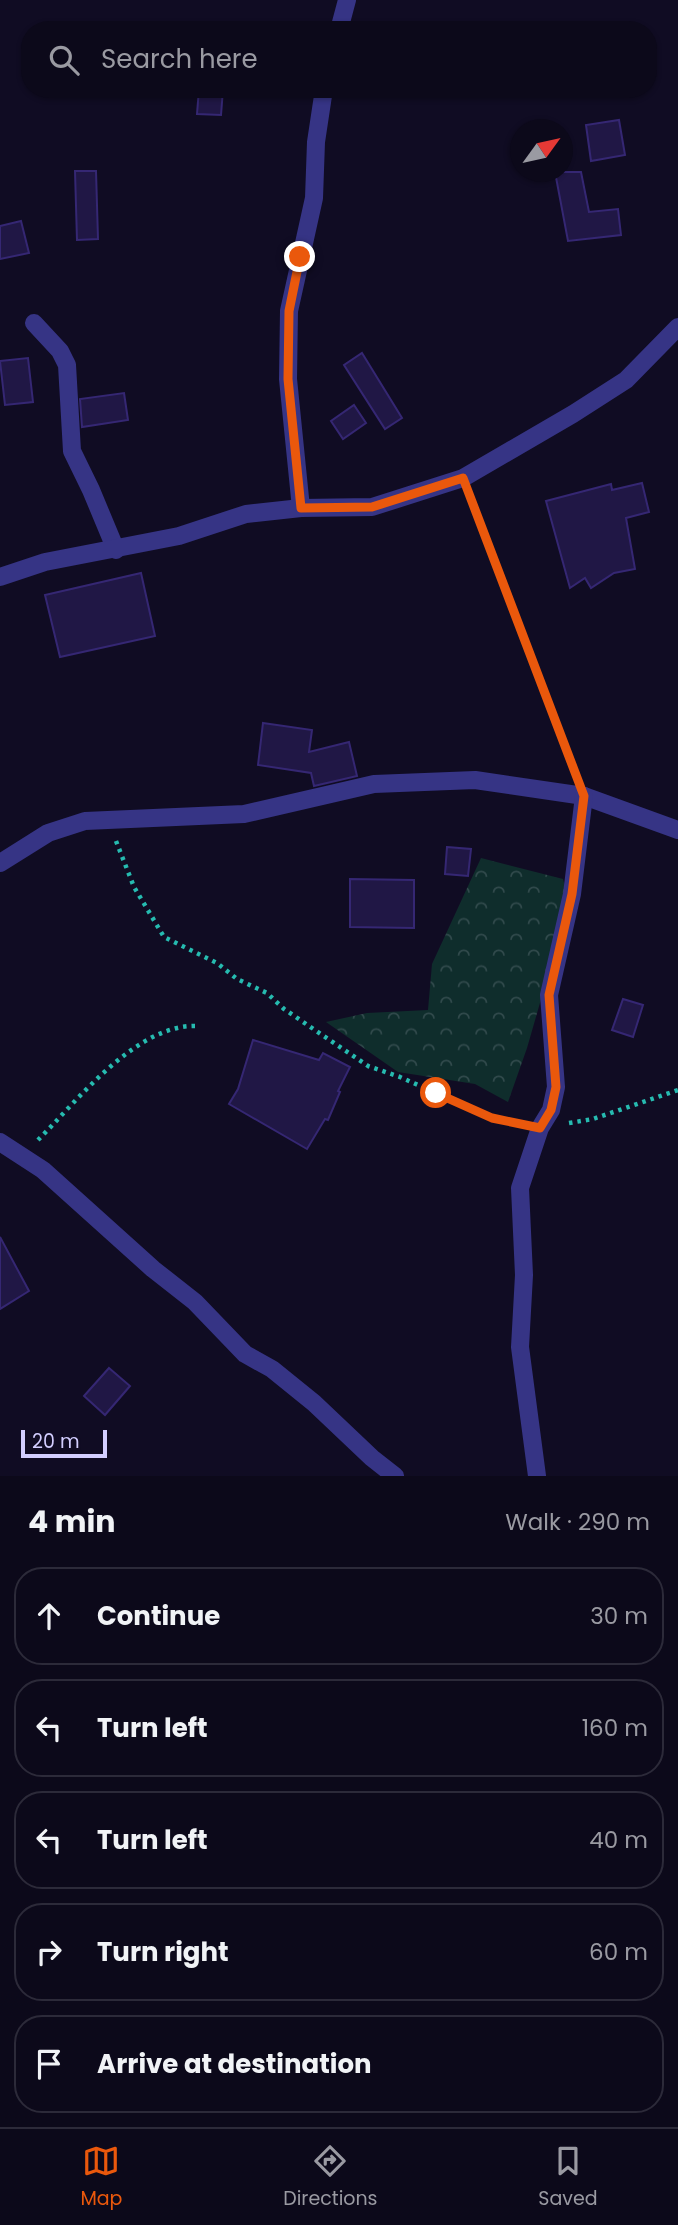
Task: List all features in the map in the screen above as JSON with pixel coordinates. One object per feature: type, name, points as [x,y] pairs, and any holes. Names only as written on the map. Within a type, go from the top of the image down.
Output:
[{"type":"street","points":[[342,21],[347,0]]},
{"type":"street","points":[[301,508],[288,379],[289,311],[314,198],[316,142],[323,98]]},
{"type":"street","points":[[34,323],[60,352],[67,365],[72,451],[116,550]]},
{"type":"street","points":[[1,574],[45,562],[179,536],[246,514],[301,508],[372,507],[463,478],[626,380],[678,327]]},
{"type":"street","points":[[0,863],[48,833],[85,821],[244,814],[374,784],[474,780],[584,796],[678,830]]},
{"type":"street","points":[[537,1476],[520,1347],[524,1275],[520,1188],[540,1128],[551,1110],[556,1087],[549,995],[572,894],[584,796]]},
{"type":"street","points":[[0,1142],[43,1170],[153,1269],[195,1302],[246,1354],[272,1369],[314,1403],[395,1476]]},
{"type":"path","points":[[463,478],[584,796]]},
{"type":"path","points":[[108,820],[134,887],[164,937],[267,993],[284,1009],[368,1066],[400,1077],[492,1118],[540,1128],[593,1119],[678,1090]]},
{"type":"path","points":[[23,1156],[88,1087],[138,1045],[162,1032],[183,1025],[198,1026]]},
{"type":"green space","points":[[481,858],[563,879],[569,902],[527,1048],[508,1102],[475,1084],[398,1072],[326,1022],[367,1013],[428,1010],[432,964]]},
{"type":"building","points":[[198,98],[222,98],[221,115],[197,114]]},
{"type":"building","points":[[619,120],[625,155],[591,161],[586,125]]},
{"type":"building","points":[[75,171],[96,171],[98,239],[77,240]]},
{"type":"building","points":[[573,172],[581,172],[589,212],[618,209],[621,235],[568,241],[557,182],[573,182]]},
{"type":"building","points":[[21,221],[29,253],[0,259],[0,226]]},
{"type":"building","points":[[362,353],[402,418],[385,429],[344,365]]},
{"type":"building","points":[[28,358],[33,402],[5,405],[0,361]]},
{"type":"building","points":[[124,393],[128,420],[82,427],[80,399]]},
{"type":"building","points":[[354,405],[366,423],[343,439],[331,421]]},
{"type":"building","points":[[642,483],[649,512],[626,518],[635,569],[614,573],[591,588],[585,578],[570,588],[546,501],[611,484],[612,490]]},
{"type":"building","points":[[141,573],[155,636],[60,657],[45,595]]},
{"type":"building","points":[[263,723],[312,730],[309,752],[349,742],[357,776],[314,786],[311,773],[258,765]]},
{"type":"building","points":[[447,847],[471,849],[468,876],[445,874]]},
{"type":"building","points":[[350,879],[414,880],[414,928],[350,927]]},
{"type":"building","points":[[623,999],[643,1005],[633,1037],[612,1030]]},
{"type":"building","points":[[253,1040],[319,1060],[323,1053],[350,1067],[328,1120],[325,1119],[307,1149],[229,1104],[238,1089]]},
{"type":"building","points":[[0,1237],[29,1291],[0,1309]]},
{"type":"building","points":[[109,1368],[130,1386],[105,1415],[84,1396]]},
{"type":"route","points":[[300,257],[289,311],[288,379],[301,508],[372,507],[463,478],[584,796],[572,894],[549,995],[556,1087],[551,1110],[540,1128],[492,1118],[436,1093]]}]
